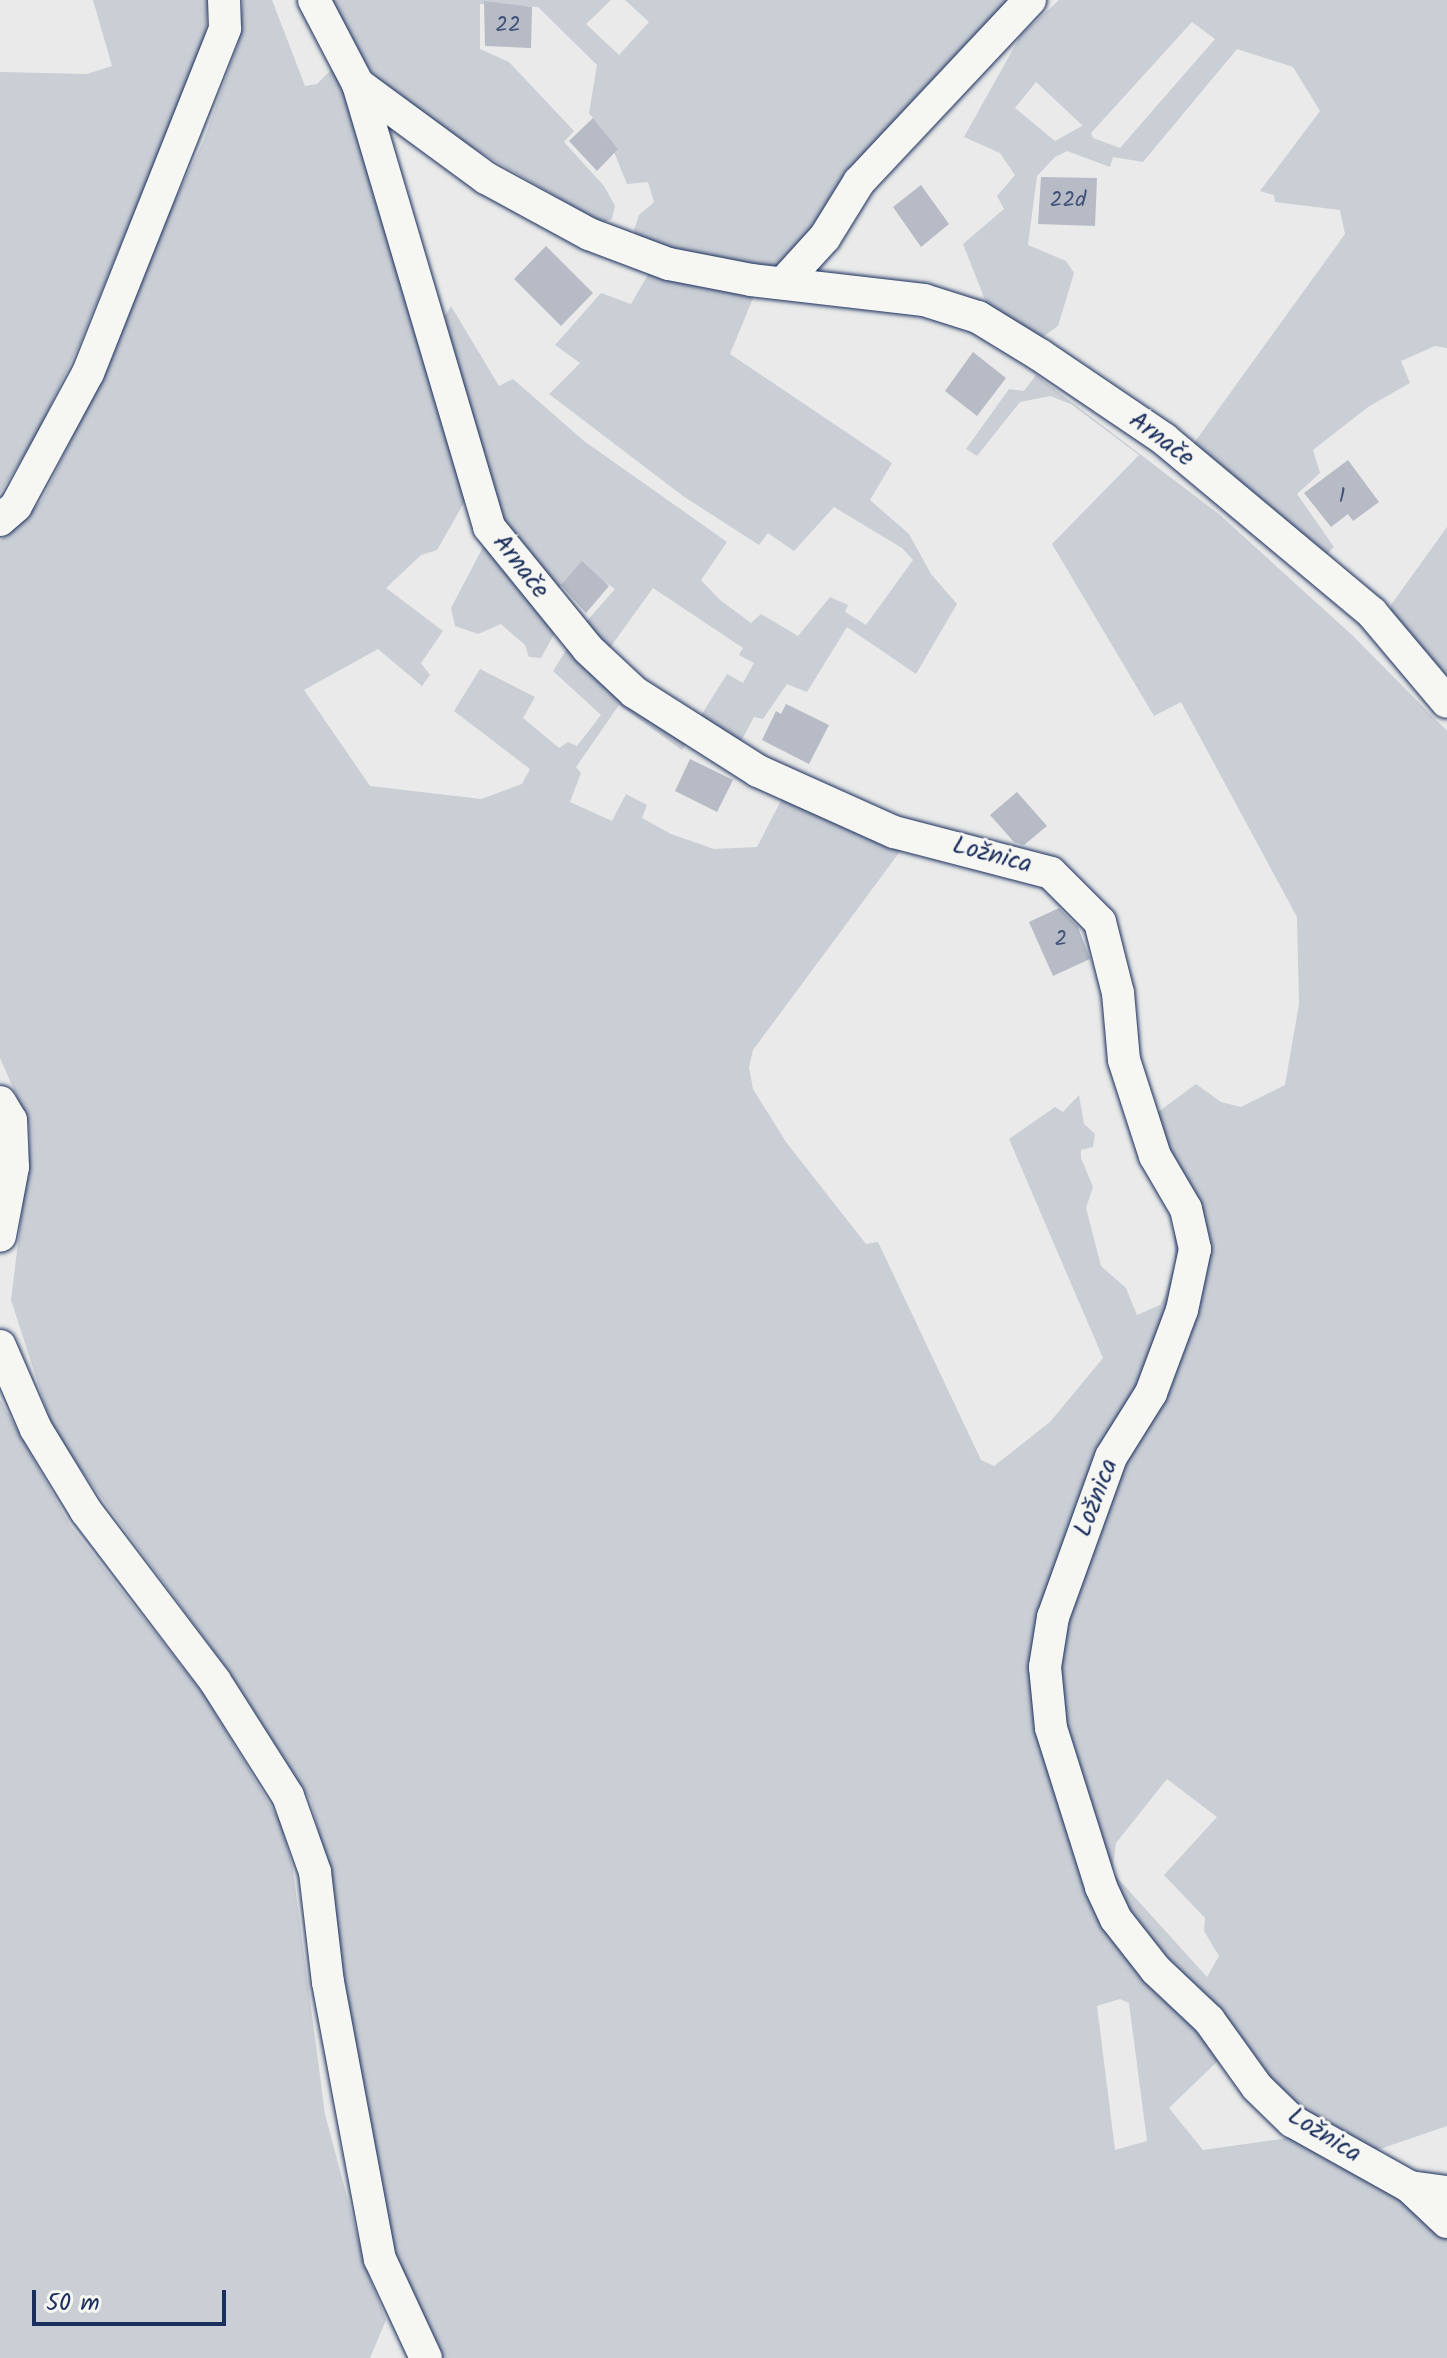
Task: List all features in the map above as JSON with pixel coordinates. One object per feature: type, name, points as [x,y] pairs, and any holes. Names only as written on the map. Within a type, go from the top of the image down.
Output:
[{"type":"street","points":[[0,520],[16,506],[88,373],[225,28],[224,0]]},
{"type":"street","name":"Arnače","points":[[314,0],[358,84],[489,527],[578,638],[634,692],[758,771],[894,832]]},
{"type":"street","points":[[785,281],[825,237],[859,182],[1030,0]]},
{"type":"street","name":"Arnače","points":[[358,84],[409,126],[486,178],[589,234],[669,264],[751,280],[785,281],[924,300],[978,317],[1164,439],[1372,613],[1447,702]]},
{"type":"street","name":"Ložnica","points":[[894,832],[1051,873],[1100,922],[1118,993],[1124,1060],[1155,1156],[1186,1209],[1195,1249],[1182,1310],[1151,1393],[1111,1457],[1053,1617],[1047,1655],[1051,1728],[1101,1887],[1124,1929],[1156,1970],[1209,2020],[1266,2095],[1292,2121],[1410,2187],[1447,2222]]},
{"type":"street","points":[[0,1102],[11,1120],[13,1167],[0,1236]]},
{"type":"street","points":[[0,1346],[36,1429],[86,1511],[215,1681],[288,1796],[315,1872],[328,1982],[380,2259],[426,2358]]},
{"type":"street","name":"Ložnica","points":[[1410,2187],[1447,2192]]},
{"type":"shaded area","points":[[93,0],[208,0],[205,43],[78,347],[35,438],[0,493],[0,72],[87,74],[112,66]]},
{"type":"shaded area","points":[[243,0],[272,0],[305,86],[317,84],[337,64],[469,494],[437,550],[421,555],[386,588],[443,631],[421,663],[430,675],[422,686],[378,649],[304,690],[370,786],[481,799],[522,784],[530,769],[454,711],[480,669],[535,697],[523,718],[559,748],[568,742],[577,746],[601,715],[553,671],[571,642],[689,740],[682,750],[619,705],[576,767],[581,773],[570,802],[612,821],[626,794],[647,805],[642,818],[671,834],[714,849],[757,847],[786,791],[907,842],[753,1050],[749,1067],[753,1089],[786,1142],[866,1244],[878,1242],[981,1460],[994,1466],[1050,1422],[1103,1358],[1009,1139],[1055,1107],[1063,1112],[1079,1095],[1084,1124],[1095,1134],[1093,1147],[1081,1150],[1081,1158],[1093,1187],[1086,1208],[1101,1266],[1126,1288],[1137,1315],[1160,1305],[1175,1264],[1174,1228],[1184,1233],[1174,1306],[1047,1610],[1082,1853],[1226,2053],[1169,2108],[1203,2150],[1301,2136],[1352,2164],[1447,2233],[1447,2358],[439,2358],[392,2251],[349,2019],[332,1886],[311,1801],[230,1673],[54,1433],[11,1300],[30,1145],[29,1124],[0,1058],[0,541],[42,500],[110,360],[154,244],[203,142],[238,44]],"holes":[[[1120,1999],[1129,2003],[1147,2141],[1115,2150],[1097,2006]]]},
{"type":"shaded area","points":[[328,0],[611,0],[586,24],[619,55],[649,22],[625,0],[1017,0],[785,274],[638,241],[634,230],[639,215],[654,202],[648,182],[627,184],[608,137],[589,113],[597,65],[538,7],[480,4],[480,49],[509,62],[574,131],[564,142],[604,186],[615,206],[612,219],[602,223],[401,106],[354,51]]},
{"type":"shaded area","points":[[1059,0],[1447,0],[1447,348],[1435,346],[1401,361],[1410,383],[1368,407],[1313,450],[1320,473],[1297,494],[1334,547],[1319,562],[1189,450],[1345,234],[1340,210],[1275,202],[1274,195],[1260,191],[1320,111],[1293,67],[1237,49],[1143,162],[1113,157],[1110,167],[1067,151],[1055,157],[1037,176],[1028,245],[1066,261],[1074,273],[1058,326],[1041,338],[993,320],[963,244],[1004,209],[997,196],[1015,175],[1000,153],[964,137],[1021,35]],"holes":[[[1192,22],[1215,39],[1120,148],[1093,138],[1091,133]],[[1036,82],[1082,125],[1082,126],[1055,141],[1015,108]]]},
{"type":"shaded area","points":[[653,266],[756,291],[730,354],[892,463],[870,500],[909,534],[931,574],[957,604],[916,674],[847,627],[807,692],[787,684],[763,719],[754,717],[738,747],[695,725],[727,674],[743,683],[754,663],[739,655],[743,648],[653,588],[604,656],[586,622],[615,589],[580,564],[551,598],[505,524],[459,395],[445,316],[451,306],[499,386],[513,379],[584,441],[727,542],[701,580],[720,600],[751,623],[761,614],[798,636],[830,597],[848,605],[845,612],[866,625],[913,560],[902,548],[834,507],[794,551],[768,533],[759,545],[683,496],[549,394],[580,363],[555,345],[601,293],[631,304]]},
{"type":"shaded area","points":[[1036,375],[1220,515],[1352,635],[1447,731],[1447,2126],[1371,2152],[1351,2149],[1270,2084],[1132,1926],[1067,1753],[1058,1637],[1086,1550],[1202,1281],[1154,1115],[1196,1084],[1221,1102],[1241,1107],[1285,1085],[1299,1004],[1297,917],[1181,702],[1154,716],[1052,544],[1139,455],[1071,404],[1050,396],[1020,402],[977,456],[966,449],[1009,389],[1024,391]],"holes":[[[1167,1779],[1217,1817],[1164,1875],[1205,1918],[1204,1931],[1219,1956],[1207,1977],[1112,1872],[1116,1843]]]},
{"type":"shaded area","points":[[1447,527],[1447,695],[1390,620],[1391,605]]},
{"type":"shaded area","points":[[495,543],[557,629],[541,658],[529,657],[525,645],[501,624],[478,634],[455,626],[451,608],[483,547]]},
{"type":"shaded area","points":[[0,1399],[70,1525],[204,1695],[281,1823],[293,1870],[325,2114],[366,2268],[386,2320],[370,2358],[0,2358]]},
{"type":"building","points":[[484,1],[532,7],[531,48],[485,46]]},
{"type":"building","points":[[593,118],[618,149],[597,171],[569,141]]},
{"type":"building","points":[[1041,177],[1097,178],[1095,226],[1038,224]]},
{"type":"building","points":[[921,185],[949,224],[921,247],[893,207]]},
{"type":"building","points":[[546,246],[593,293],[561,326],[514,279]]},
{"type":"building","points":[[973,352],[1006,378],[977,416],[945,391]]},
{"type":"building","points":[[1348,460],[1379,502],[1353,521],[1348,514],[1331,527],[1304,493]]},
{"type":"building","points":[[582,561],[609,586],[586,613],[561,585]]},
{"type":"building","points":[[786,704],[829,725],[809,764],[762,740],[776,711],[781,714]]},
{"type":"building","points":[[690,759],[733,780],[717,812],[675,791]]},
{"type":"building","points":[[1017,792],[1047,826],[1024,845],[1014,842],[990,815]]},
{"type":"building","points":[[1059,908],[1078,927],[1090,959],[1053,976],[1029,922]]}]
